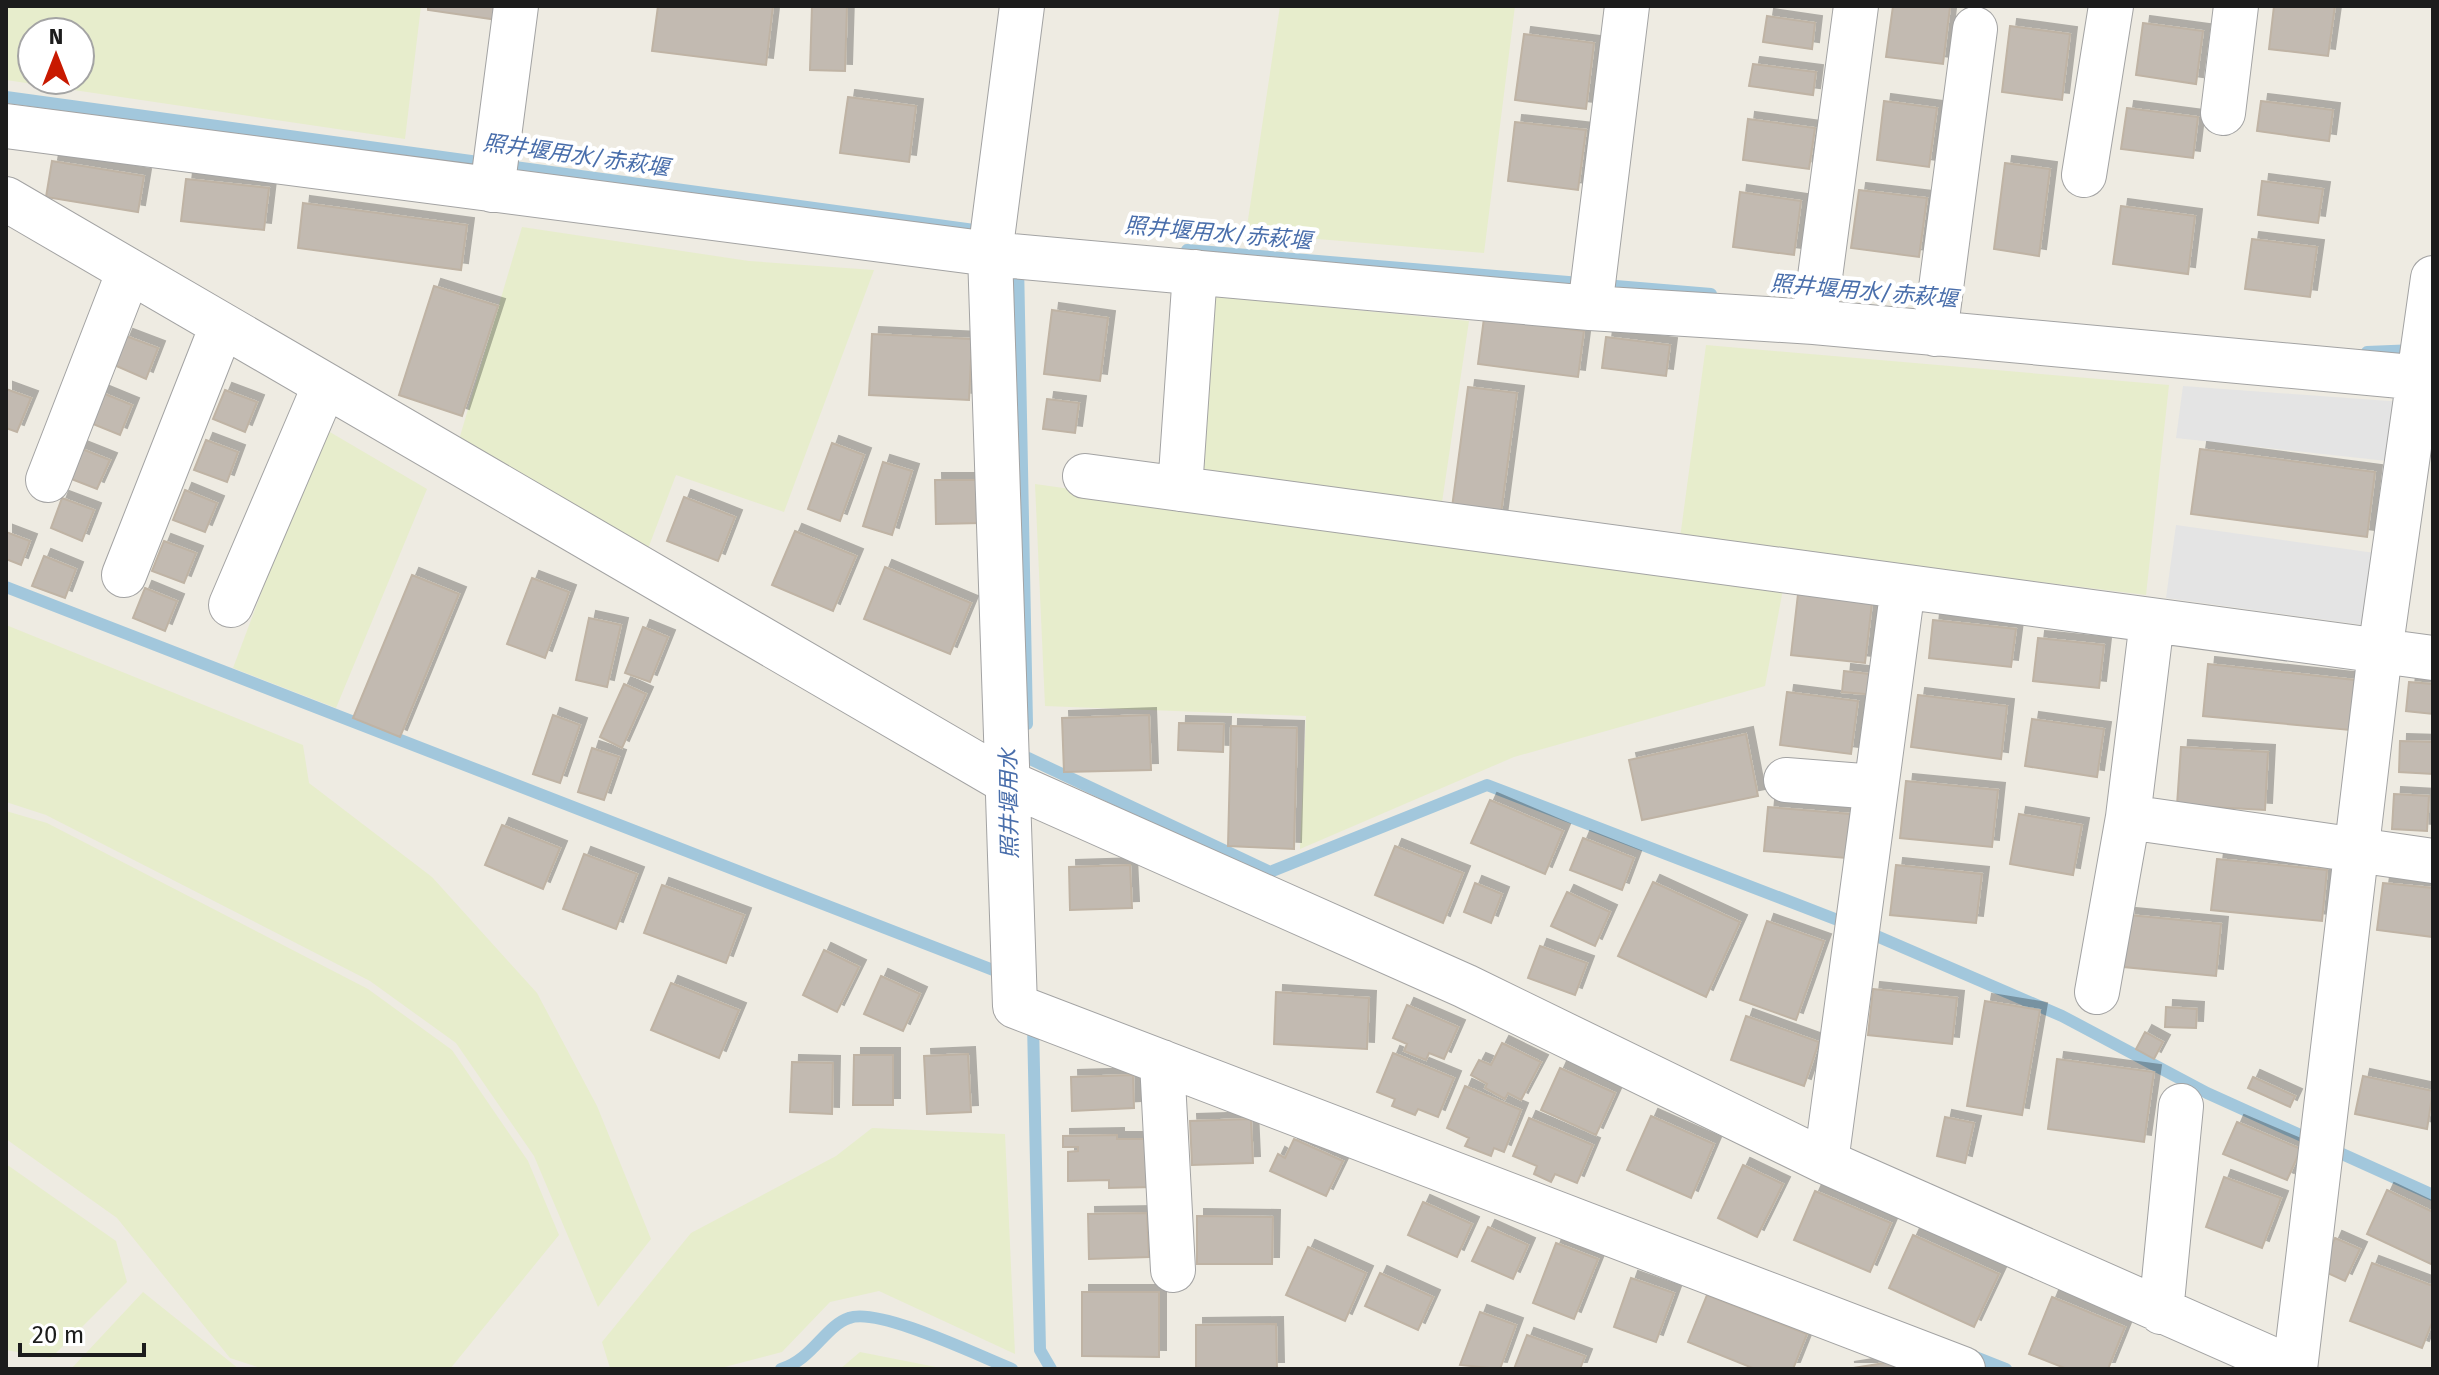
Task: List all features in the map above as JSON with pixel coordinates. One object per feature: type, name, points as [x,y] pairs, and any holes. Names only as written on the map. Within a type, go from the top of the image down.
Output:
[{"type":"street","points":[[492,190],[516,6]]},
{"type":"street","points":[[1022,6],[990,254],[1015,1006],[1963,1369]]},
{"type":"street","points":[[1590,308],[1627,6]]},
{"type":"street","points":[[1814,322],[1856,6]]},
{"type":"street","points":[[2084,175],[2111,6]]},
{"type":"street","points":[[2223,113],[2236,6]]},
{"type":"street","points":[[1935,334],[1975,29]]},
{"type":"street","points":[[6,126],[990,254],[1590,308],[1814,322],[2427,379]]},
{"type":"street","points":[[6,199],[1009,783],[1465,986],[1826,1162],[2294,1369],[2380,652],[2427,379],[2433,278]]},
{"type":"street","points":[[48,480],[129,271]]},
{"type":"street","points":[[1180,489],[1195,272]]},
{"type":"street","points":[[124,575],[222,326]]},
{"type":"street","points":[[231,605],[325,385]]},
{"type":"street","points":[[1085,476],[2433,658]]},
{"type":"street","points":[[1826,1162],[1903,587]]},
{"type":"street","points":[[2097,992],[2128,817],[2152,621]]},
{"type":"street","points":[[1786,780],[1876,787]]},
{"type":"street","points":[[2128,817],[2433,861]]},
{"type":"street","points":[[1162,1062],[1173,1270]]},
{"type":"street","points":[[2161,1312],[2181,1106]]},
{"type":"green space","points":[[6,6],[421,6],[405,139],[96,93],[96,16],[16,16],[16,81],[6,80]]},
{"type":"green space","points":[[1280,6],[1515,6],[1484,253],[1246,233]]},
{"type":"green space","points":[[522,227],[749,261],[874,270],[784,512],[676,475],[646,554],[458,443]]},
{"type":"green space","points":[[1201,295],[1469,321],[1441,509],[1190,477]]},
{"type":"green space","points":[[1706,345],[2169,385],[2146,595],[1680,538]]},
{"type":"green space","points":[[323,428],[427,489],[336,708],[233,668]]},
{"type":"green space","points":[[1035,484],[1783,589],[1765,686],[1514,757],[1300,849],[1306,716],[1045,706]]},
{"type":"green space","points":[[6,625],[303,745],[309,783],[432,877],[537,993],[597,1106],[651,1239],[598,1307],[534,1156],[456,1043],[370,981],[46,815],[6,802]]},
{"type":"green space","points":[[6,811],[47,823],[368,989],[452,1050],[528,1161],[559,1235],[450,1369],[264,1369],[230,1358],[117,1218],[6,1139]]},
{"type":"green space","points":[[872,1128],[1005,1134],[1015,1354],[879,1291],[830,1302],[782,1352],[717,1369],[610,1368],[602,1342],[691,1233],[836,1156]]},
{"type":"green space","points":[[6,1164],[116,1241],[127,1282],[51,1358],[6,1350]]},
{"type":"green space","points":[[143,1292],[239,1369],[71,1369]]},
{"type":"green space","points":[[860,1352],[946,1369],[840,1369]]},
{"type":"shaded area","points":[[2183,386],[2403,402],[2396,462],[2176,438]]},
{"type":"shaded area","points":[[2176,525],[2382,554],[2371,626],[2166,598]]},
{"type":"building","points":[[428,6],[500,6],[498,20],[428,10]]},
{"type":"building","points":[[658,6],[773,6],[766,65],[652,51]]},
{"type":"building","points":[[812,6],[847,6],[845,71],[810,70]]},
{"type":"building","points":[[1893,6],[1950,7],[1943,64],[1886,57]]},
{"type":"building","points":[[2274,6],[2335,6],[2328,56],[2269,49]]},
{"type":"building","points":[[1767,16],[1815,23],[1812,49],[1763,42]]},
{"type":"building","points":[[2143,23],[2203,31],[2196,84],[2136,75]]},
{"type":"building","points":[[2010,26],[2070,34],[2062,100],[2002,92]]},
{"type":"building","points":[[1524,34],[1594,43],[1586,109],[1515,100]]},
{"type":"building","points":[[1753,64],[1816,72],[1813,95],[1749,86]]},
{"type":"building","points":[[848,97],[916,106],[909,162],[840,153]]},
{"type":"building","points":[[1884,101],[1937,108],[1929,167],[1877,160]]},
{"type":"building","points":[[2261,101],[2333,110],[2329,141],[2257,131]]},
{"type":"building","points":[[2127,108],[2198,117],[2193,158],[2121,149]]},
{"type":"building","points":[[1748,119],[1815,128],[1809,169],[1743,160]]},
{"type":"building","points":[[1515,122],[1586,130],[1578,190],[1508,181]]},
{"type":"building","points":[[52,161],[144,176],[138,212],[46,197]]},
{"type":"building","points":[[2005,163],[2050,169],[2039,256],[1994,249]]},
{"type":"building","points":[[186,179],[269,188],[264,230],[181,221]]},
{"type":"building","points":[[2262,181],[2323,189],[2318,223],[2258,215]]},
{"type":"building","points":[[1859,190],[1927,198],[1919,257],[1851,248]]},
{"type":"building","points":[[1740,192],[1801,201],[1794,255],[1733,247]]},
{"type":"building","points":[[303,203],[467,225],[461,270],[298,248]]},
{"type":"building","points":[[2121,206],[2195,216],[2188,274],[2113,264]]},
{"type":"building","points":[[2252,239],[2317,247],[2310,297],[2245,289]]},
{"type":"building","points":[[434,286],[498,306],[462,416],[399,395]]},
{"type":"building","points":[[1052,310],[1108,318],[1100,381],[1044,374]]},
{"type":"building","points":[[1484,318],[1584,331],[1578,377],[1478,364]]},
{"type":"building","points":[[872,334],[972,339],[969,400],[869,395]]},
{"type":"building","points":[[126,336],[158,348],[146,379],[114,365]]},
{"type":"building","points":[[1606,337],[1670,345],[1666,376],[1602,368]]},
{"type":"building","points":[[1468,387],[1517,393],[1500,521],[1451,515]]},
{"type":"building","points":[[6,389],[31,398],[17,432],[6,428]]},
{"type":"building","points":[[225,390],[257,402],[245,432],[213,419]]},
{"type":"building","points":[[100,392],[132,405],[120,435],[88,422]]},
{"type":"building","points":[[1047,399],[1079,403],[1075,433],[1043,429]]},
{"type":"building","points":[[206,440],[238,452],[227,482],[194,470]]},
{"type":"building","points":[[832,443],[864,455],[840,521],[808,509]]},
{"type":"building","points":[[77,447],[110,460],[97,489],[66,477]]},
{"type":"building","points":[[2200,449],[2375,472],[2367,537],[2191,514]]},
{"type":"building","points":[[883,462],[912,471],[892,535],[863,526]]},
{"type":"building","points":[[935,480],[980,480],[981,523],[936,524]]},
{"type":"building","points":[[185,490],[217,503],[205,532],[173,520]]},
{"type":"building","points":[[684,497],[735,517],[718,561],[667,541]]},
{"type":"building","points":[[62,498],[94,510],[82,541],[51,528]]},
{"type":"building","points":[[795,531],[856,556],[833,611],[772,585]]},
{"type":"building","points":[[6,532],[30,541],[21,565],[6,559]]},
{"type":"building","points":[[164,541],[196,553],[184,583],[152,571]]},
{"type":"building","points":[[44,556],[76,569],[65,598],[32,586]]},
{"type":"building","points":[[885,567],[971,603],[950,654],[864,619]]},
{"type":"building","points":[[412,575],[459,594],[400,737],[353,718]]},
{"type":"building","points":[[532,578],[569,592],[545,658],[507,644]]},
{"type":"building","points":[[145,588],[177,601],[165,631],[133,618]]},
{"type":"building","points":[[1798,594],[1872,603],[1865,663],[1791,655]]},
{"type":"building","points":[[589,618],[621,625],[607,687],[576,680]]},
{"type":"building","points":[[1933,620],[2016,629],[2011,667],[1929,658]]},
{"type":"building","points":[[643,627],[668,637],[650,682],[625,673]]},
{"type":"building","points":[[2038,638],[2104,645],[2099,688],[2033,681]]},
{"type":"building","points":[[2208,664],[2355,680],[2350,730],[2203,716]]},
{"type":"building","points":[[1844,671],[1878,675],[1876,695],[1842,692]]},
{"type":"building","points":[[2409,682],[2433,684],[2433,714],[2406,711]]},
{"type":"building","points":[[624,684],[646,694],[622,748],[600,737]]},
{"type":"building","points":[[1787,692],[1858,701],[1851,754],[1780,745]]},
{"type":"building","points":[[1918,695],[2007,706],[2001,759],[1911,747]]},
{"type":"building","points":[[553,715],[580,725],[560,783],[533,774]]},
{"type":"building","points":[[1149,715],[1151,770],[1064,772],[1062,718]]},
{"type":"building","points":[[2032,719],[2104,729],[2097,777],[2025,766]]},
{"type":"building","points":[[1179,723],[1224,724],[1223,752],[1178,750]]},
{"type":"building","points":[[1231,726],[1297,728],[1294,849],[1228,846]]},
{"type":"building","points":[[1746,734],[1758,796],[1642,820],[1629,760]]},
{"type":"building","points":[[2400,741],[2433,742],[2433,774],[2399,772]]},
{"type":"building","points":[[2181,747],[2268,752],[2265,810],[2177,805]]},
{"type":"building","points":[[592,748],[619,757],[604,800],[578,792]]},
{"type":"building","points":[[1906,781],[1998,790],[1992,847],[1900,838]]},
{"type":"building","points":[[2394,794],[2429,796],[2427,831],[2392,829]]},
{"type":"building","points":[[1490,800],[1563,831],[1545,874],[1471,843]]},
{"type":"building","points":[[1768,807],[1850,814],[1846,858],[1764,851]]},
{"type":"building","points":[[2019,814],[2082,825],[2073,875],[2010,864]]},
{"type":"building","points":[[502,825],[560,848],[543,889],[485,865]]},
{"type":"building","points":[[1583,838],[1634,858],[1622,890],[1570,870]]},
{"type":"building","points":[[1395,846],[1463,873],[1443,923],[1375,895]]},
{"type":"building","points":[[584,854],[637,874],[616,929],[563,909]]},
{"type":"building","points":[[2217,859],[2327,870],[2322,921],[2211,910]]},
{"type":"building","points":[[1130,865],[1132,908],[1070,910],[1069,867]]},
{"type":"building","points":[[1896,865],[1982,874],[1976,923],[1890,915]]},
{"type":"building","points":[[1653,882],[1740,922],[1706,997],[1618,956]]},
{"type":"building","points":[[1475,883],[1502,894],[1491,923],[1464,912]]},
{"type":"building","points":[[2383,883],[2433,888],[2433,937],[2377,930]]},
{"type":"building","points":[[662,885],[744,915],[726,963],[644,933]]},
{"type":"building","points":[[1567,892],[1610,912],[1595,946],[1551,926]]},
{"type":"building","points":[[2129,915],[2221,924],[2216,976],[2124,967]]},
{"type":"building","points":[[1767,921],[1824,941],[1796,1020],[1740,1000]]},
{"type":"building","points":[[1540,946],[1587,963],[1575,995],[1528,978]]},
{"type":"building","points":[[824,950],[859,967],[837,1012],[803,995]]},
{"type":"building","points":[[881,976],[920,994],[903,1031],[864,1014]]},
{"type":"building","points":[[671,983],[739,1010],[719,1058],[651,1030]]},
{"type":"building","points":[[1873,989],[1957,998],[1952,1044],[1868,1035]]},
{"type":"building","points":[[1276,992],[1369,998],[1367,1049],[1274,1044]]},
{"type":"building","points":[[1985,1001],[2040,1010],[2022,1115],[1967,1106]]},
{"type":"building","points":[[1407,1005],[1458,1027],[1444,1059],[1429,1053],[1426,1060],[1404,1051],[1407,1044],[1393,1038]]},
{"type":"building","points":[[2166,1007],[2197,1009],[2196,1028],[2165,1027]]},
{"type":"building","points":[[1746,1016],[1819,1042],[1804,1086],[1731,1060]]},
{"type":"building","points":[[2145,1032],[2163,1042],[2154,1059],[2136,1049]]},
{"type":"building","points":[[1502,1043],[1541,1062],[1521,1100],[1508,1093],[1505,1099],[1485,1088],[1487,1084],[1471,1075],[1479,1060],[1491,1065]]},
{"type":"building","points":[[1393,1053],[1454,1078],[1438,1117],[1418,1109],[1415,1115],[1392,1106],[1395,1099],[1377,1092]]},
{"type":"building","points":[[968,1054],[971,1112],[927,1114],[924,1056]]},
{"type":"building","points":[[854,1055],[893,1055],[893,1105],[853,1105]]},
{"type":"building","points":[[2057,1059],[2154,1072],[2144,1142],[2048,1129]]},
{"type":"building","points":[[792,1062],[833,1063],[832,1114],[790,1112]]},
{"type":"building","points":[[1560,1068],[1615,1093],[1596,1135],[1541,1110]]},
{"type":"building","points":[[1133,1075],[1134,1108],[1072,1111],[1071,1077]]},
{"type":"building","points":[[2363,1076],[2433,1091],[2427,1129],[2355,1114]]},
{"type":"building","points":[[2253,1077],[2295,1096],[2290,1107],[2248,1088]]},
{"type":"building","points":[[1465,1086],[1521,1110],[1504,1152],[1494,1148],[1491,1156],[1465,1146],[1469,1138],[1447,1128]]},
{"type":"building","points":[[1651,1116],[1714,1144],[1691,1198],[1627,1170]]},
{"type":"building","points":[[1945,1117],[1974,1123],[1965,1163],[1937,1156]]},
{"type":"building","points":[[1529,1118],[1593,1145],[1577,1183],[1555,1174],[1551,1182],[1534,1174],[1537,1166],[1513,1156]]},
{"type":"building","points":[[1251,1119],[1253,1163],[1192,1165],[1190,1121]]},
{"type":"building","points":[[2237,1122],[2301,1149],[2287,1180],[2223,1154]]},
{"type":"building","points":[[1117,1135],[1117,1139],[1152,1139],[1153,1187],[1109,1188],[1109,1180],[1068,1181],[1068,1152],[1078,1151],[1078,1147],[1063,1147],[1063,1136]]},
{"type":"building","points":[[1294,1139],[1343,1161],[1326,1196],[1270,1171],[1278,1154],[1285,1158]]},
{"type":"building","points":[[1743,1165],[1783,1184],[1757,1237],[1718,1218]]},
{"type":"building","points":[[2224,1177],[2281,1198],[2262,1248],[2206,1227]]},
{"type":"building","points":[[2387,1190],[2433,1212],[2433,1265],[2367,1234]]},
{"type":"building","points":[[1815,1191],[1891,1223],[1870,1272],[1794,1240]]},
{"type":"building","points":[[1423,1202],[1472,1224],[1457,1257],[1408,1235]]},
{"type":"building","points":[[1147,1213],[1149,1257],[1089,1259],[1088,1214]]},
{"type":"building","points":[[1197,1216],[1273,1217],[1272,1264],[1197,1264]]},
{"type":"building","points":[[1488,1227],[1528,1245],[1513,1279],[1472,1261]]},
{"type":"building","points":[[1913,1235],[1999,1274],[1974,1327],[1889,1288]]},
{"type":"building","points":[[2335,1238],[2360,1249],[2345,1281],[2321,1270]]},
{"type":"building","points":[[1556,1243],[1598,1259],[1574,1319],[1533,1303]]},
{"type":"building","points":[[1308,1247],[1366,1273],[1345,1321],[1286,1295]]},
{"type":"building","points":[[2372,1263],[2433,1286],[2433,1320],[2422,1348],[2350,1321]]},
{"type":"building","points":[[1380,1273],[1433,1297],[1418,1330],[1365,1306]]},
{"type":"building","points":[[1631,1278],[1674,1293],[1656,1342],[1614,1327]]},
{"type":"building","points":[[1082,1292],[1159,1292],[1159,1357],[1082,1356]]},
{"type":"building","points":[[1707,1295],[1807,1334],[1793,1369],[1755,1369],[1688,1342]]},
{"type":"building","points":[[2052,1297],[2125,1327],[2108,1369],[2067,1369],[2029,1354]]},
{"type":"building","points":[[1480,1312],[1516,1325],[1500,1369],[1460,1365]]},
{"type":"building","points":[[1276,1324],[1277,1369],[1196,1369],[1196,1325]]},
{"type":"building","points":[[1527,1335],[1585,1356],[1580,1369],[1514,1369]]},
{"type":"building","points":[[1904,1360],[1906,1369],[1847,1369]]},
{"type":"waterway","name":"照井堰用水/赤萩堰","points":[[6,97],[974,230]]},
{"type":"waterway","name":"照井堰用水/赤萩堰","points":[[1187,250],[1711,294]]},
{"type":"waterway","name":"照井堰用水","points":[[1018,263],[1027,724]]},
{"type":"waterway","name":"照井堰用水/赤萩堰","points":[[2367,352],[2416,350]]},
{"type":"waterway","points":[[6,587],[1006,975]]},
{"type":"waterway","points":[[1028,758],[1270,872],[1487,785],[1848,924]]},
{"type":"waterway","points":[[1865,931],[2062,1016],[2207,1093],[2433,1195]]},
{"type":"waterway","name":"照井堰用水","points":[[1033,1023],[1040,1350],[1051,1369]]},
{"type":"waterway","points":[[781,1369],[792,1365],[810,1351],[840,1322],[863,1316],[905,1326],[1012,1369]]},
{"type":"waterway","points":[[1968,1354],[2006,1369]]}]
